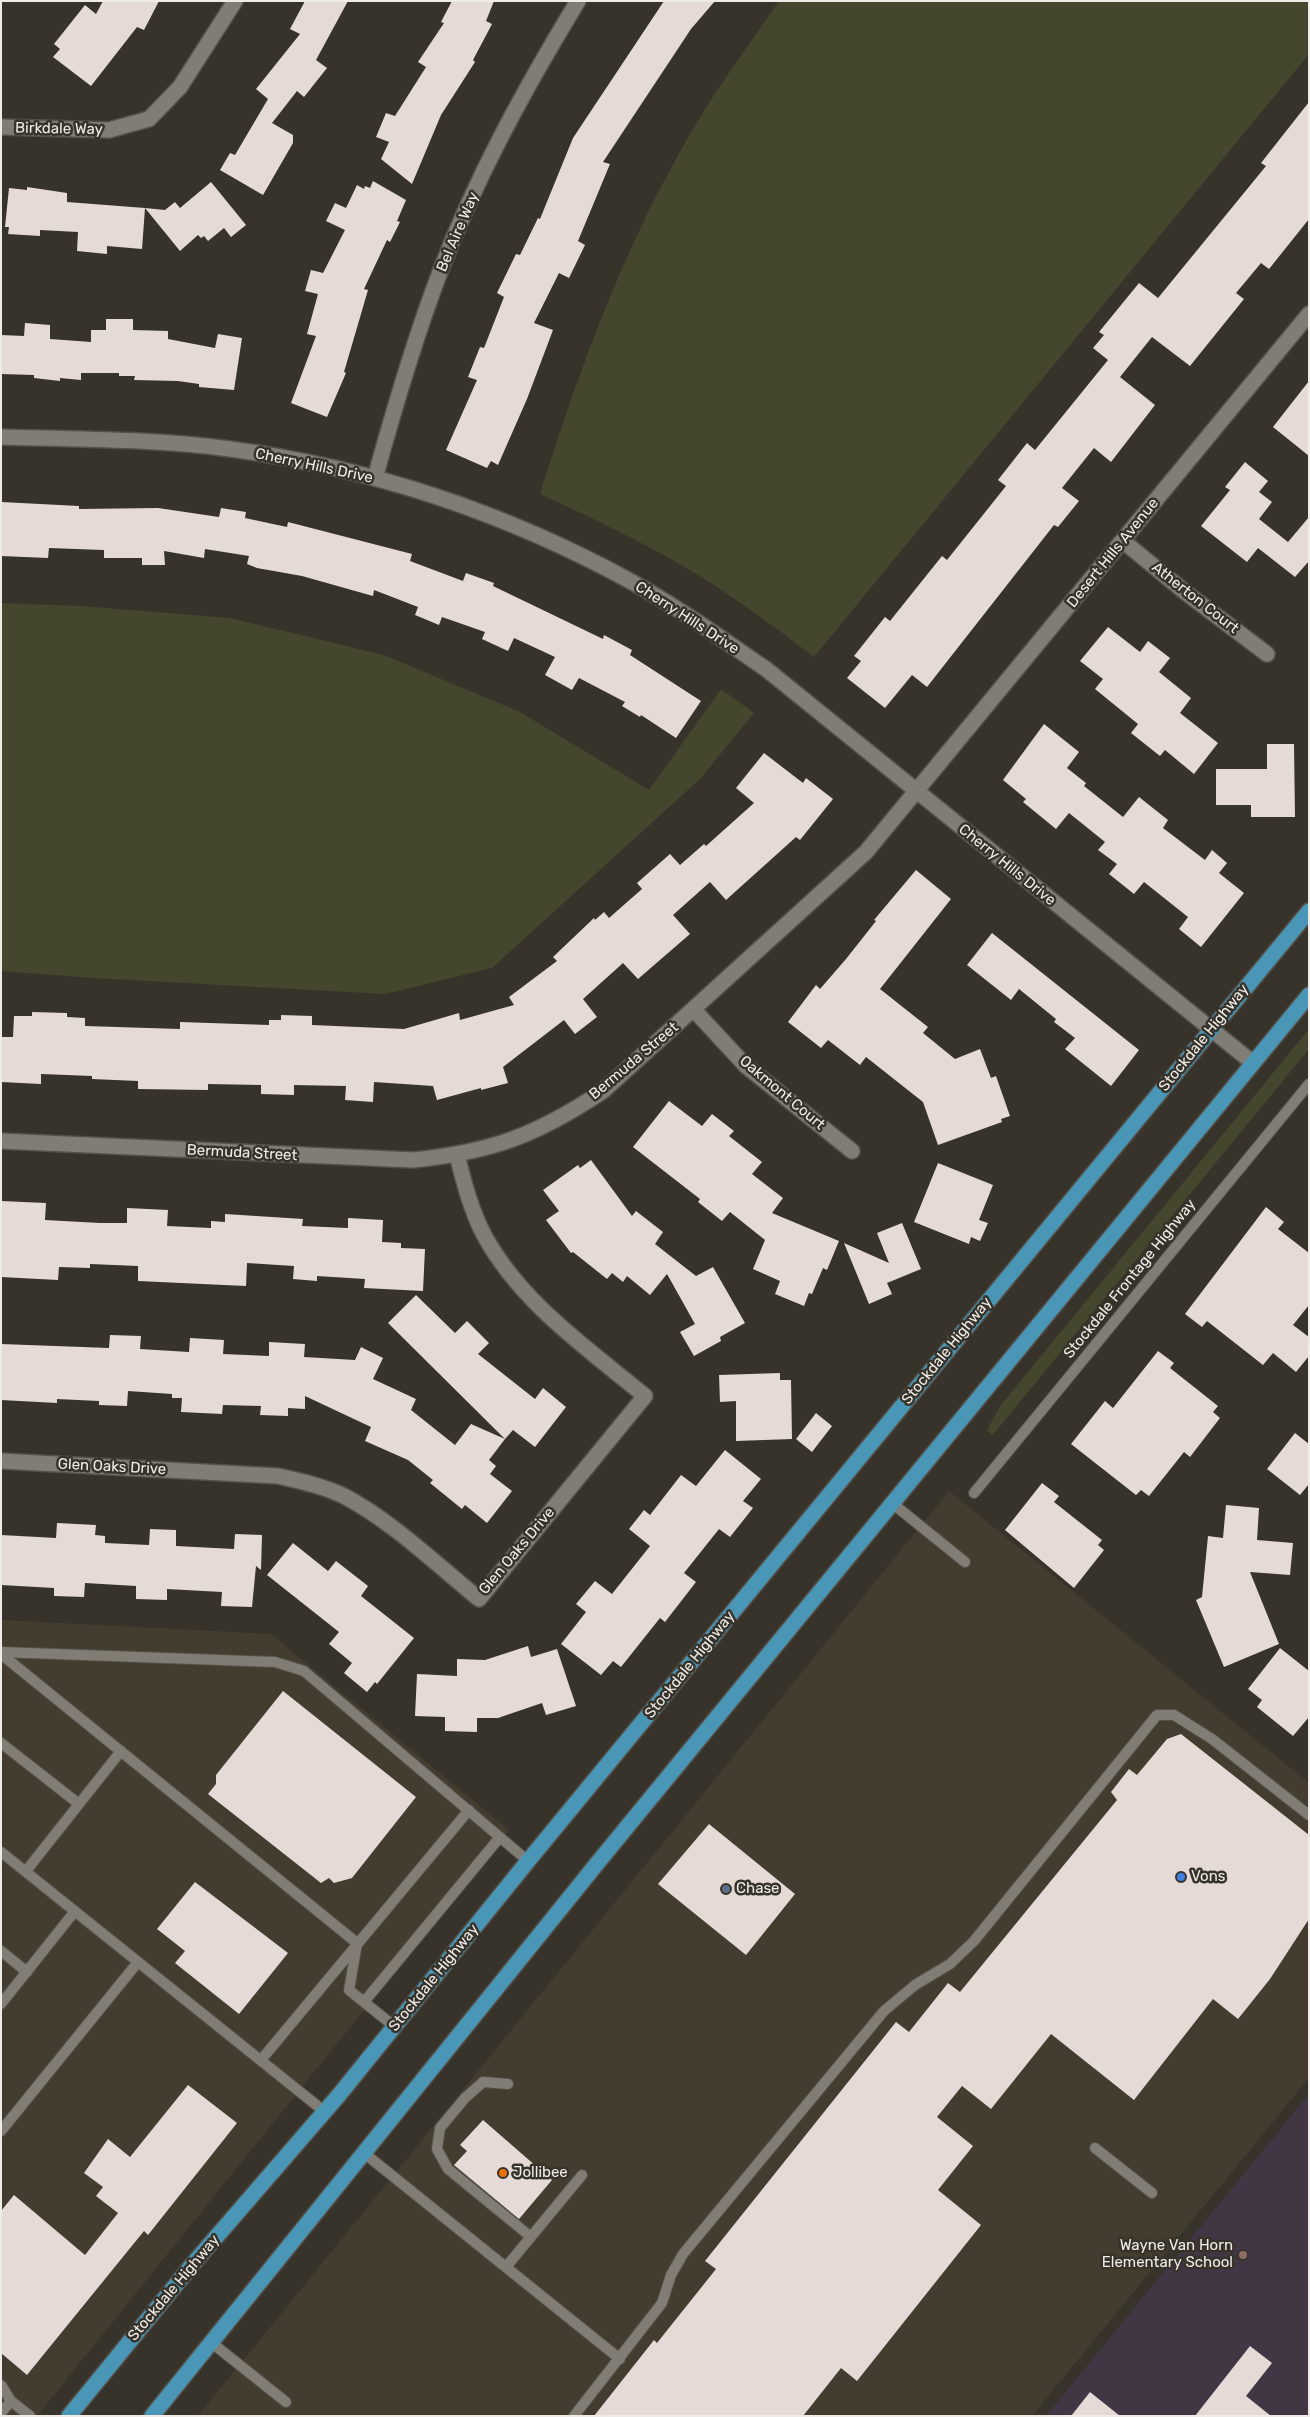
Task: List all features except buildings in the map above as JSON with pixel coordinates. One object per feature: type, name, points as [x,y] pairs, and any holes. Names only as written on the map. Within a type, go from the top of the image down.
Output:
[{"type":"main road","name":"Stockdale Highway","points":[[69,2416],[192,2265],[325,2112],[528,1861],[1309,911]]},
{"type":"main road","points":[[152,2416],[892,1503],[1309,995]]},
{"type":"street","name":"Birkdale Way","points":[[1,128],[109,130],[149,119],[180,87],[235,1]]},
{"type":"street","name":"Bel Aire Way","points":[[375,478],[405,372],[444,262],[492,155],[532,77],[578,1]]},
{"type":"street","name":"Desert Hills Avenue","points":[[917,792],[1309,314]]},
{"type":"street","name":"Cherry Hills Drive","points":[[1,437],[151,442],[230,449],[308,462],[375,478],[488,515],[562,546],[633,583],[701,624],[766,669],[1253,1063]]},
{"type":"street","name":"Atherton Court","points":[[1123,541],[1185,592],[1267,654]]},
{"type":"street","name":"Bermuda Street","points":[[1,1141],[377,1160],[413,1160],[457,1156],[526,1135],[568,1114],[603,1091],[866,852],[917,792]]},
{"type":"street","name":"Oakmont Court","points":[[694,1010],[746,1066],[852,1151]]},
{"type":"street","name":"Glen Oaks Drive","points":[[1,1461],[278,1476],[309,1483],[342,1496],[373,1513],[479,1599],[645,1396],[556,1322],[530,1298],[504,1268],[484,1234],[467,1194],[457,1156]]},
{"type":"lane","name":"Stockdale Frontage Highway","points":[[974,1493],[1309,1084]]},
{"type":"lane","points":[[892,1503],[966,1562]]},
{"type":"lane","points":[[1,1653],[275,1662],[304,1671],[528,1861]]},
{"type":"lane","points":[[1,1653],[357,1944]]},
{"type":"lane","points":[[574,2416],[662,2303],[671,2275],[683,2254],[837,2066],[884,2012],[915,1985],[950,1964],[974,1941],[1157,1715],[1174,1715],[1212,1738],[1309,1815]]},
{"type":"lane","points":[[1,1743],[79,1804]]},
{"type":"lane","points":[[26,1872],[121,1751]]},
{"type":"lane","points":[[261,2060],[469,1810]]},
{"type":"lane","points":[[364,2002],[500,1837]]},
{"type":"lane","points":[[1,1852],[325,2112]]},
{"type":"lane","points":[[1,2004],[76,1911]]},
{"type":"lane","points":[[357,1944],[349,1990],[395,2027]]},
{"type":"lane","points":[[1,1951],[27,1972]]},
{"type":"lane","points":[[1,2131],[138,1962]]},
{"type":"lane","points":[[508,2084],[482,2082],[465,2098],[440,2128],[436,2149],[448,2169],[531,2237]]},
{"type":"lane","points":[[1096,2148],[1152,2193]]},
{"type":"lane","points":[[364,2153],[620,2359]]},
{"type":"lane","points":[[506,2267],[582,2175]]},
{"type":"lane","points":[[212,2343],[286,2402]]},
{"type":"lane","points":[[1,2385],[11,2401],[30,2416]]},
{"type":"lane","points":[[1,2413],[11,2401]]},
{"type":"shaded area","points":[[949,1491],[1309,1783],[1309,2078],[1032,2416],[198,2416]]},
{"type":"shaded area","points":[[1,1620],[271,1634],[509,1830],[37,2416],[1,2416]]},
{"type":"shaded area","name":"Wayne Van Horn Elementary School","points":[[1309,2094],[1309,2416],[1046,2416]]},
{"type":"green space","points":[[779,1],[1309,1],[1309,54],[814,657],[734,598],[700,576],[648,546],[540,494],[555,446],[607,304],[648,212],[696,124]]},
{"type":"green space","points":[[1,603],[81,606],[230,618],[384,655],[520,712],[649,790],[721,689],[754,713],[700,779],[492,968],[385,994],[1,971]]},
{"type":"green space","points":[[1309,1029],[1309,1049],[992,1436],[987,1430],[1000,1406]]},
{"type":"place","name":"Vons","points":[[1181,1877]]},
{"type":"place","name":"Chase","points":[[726,1889]]},
{"type":"place","name":"Jollibee","points":[[503,2173]]},
{"type":"place","name":"Wayne Van Horn Elementary School","points":[[1243,2255]]}]
